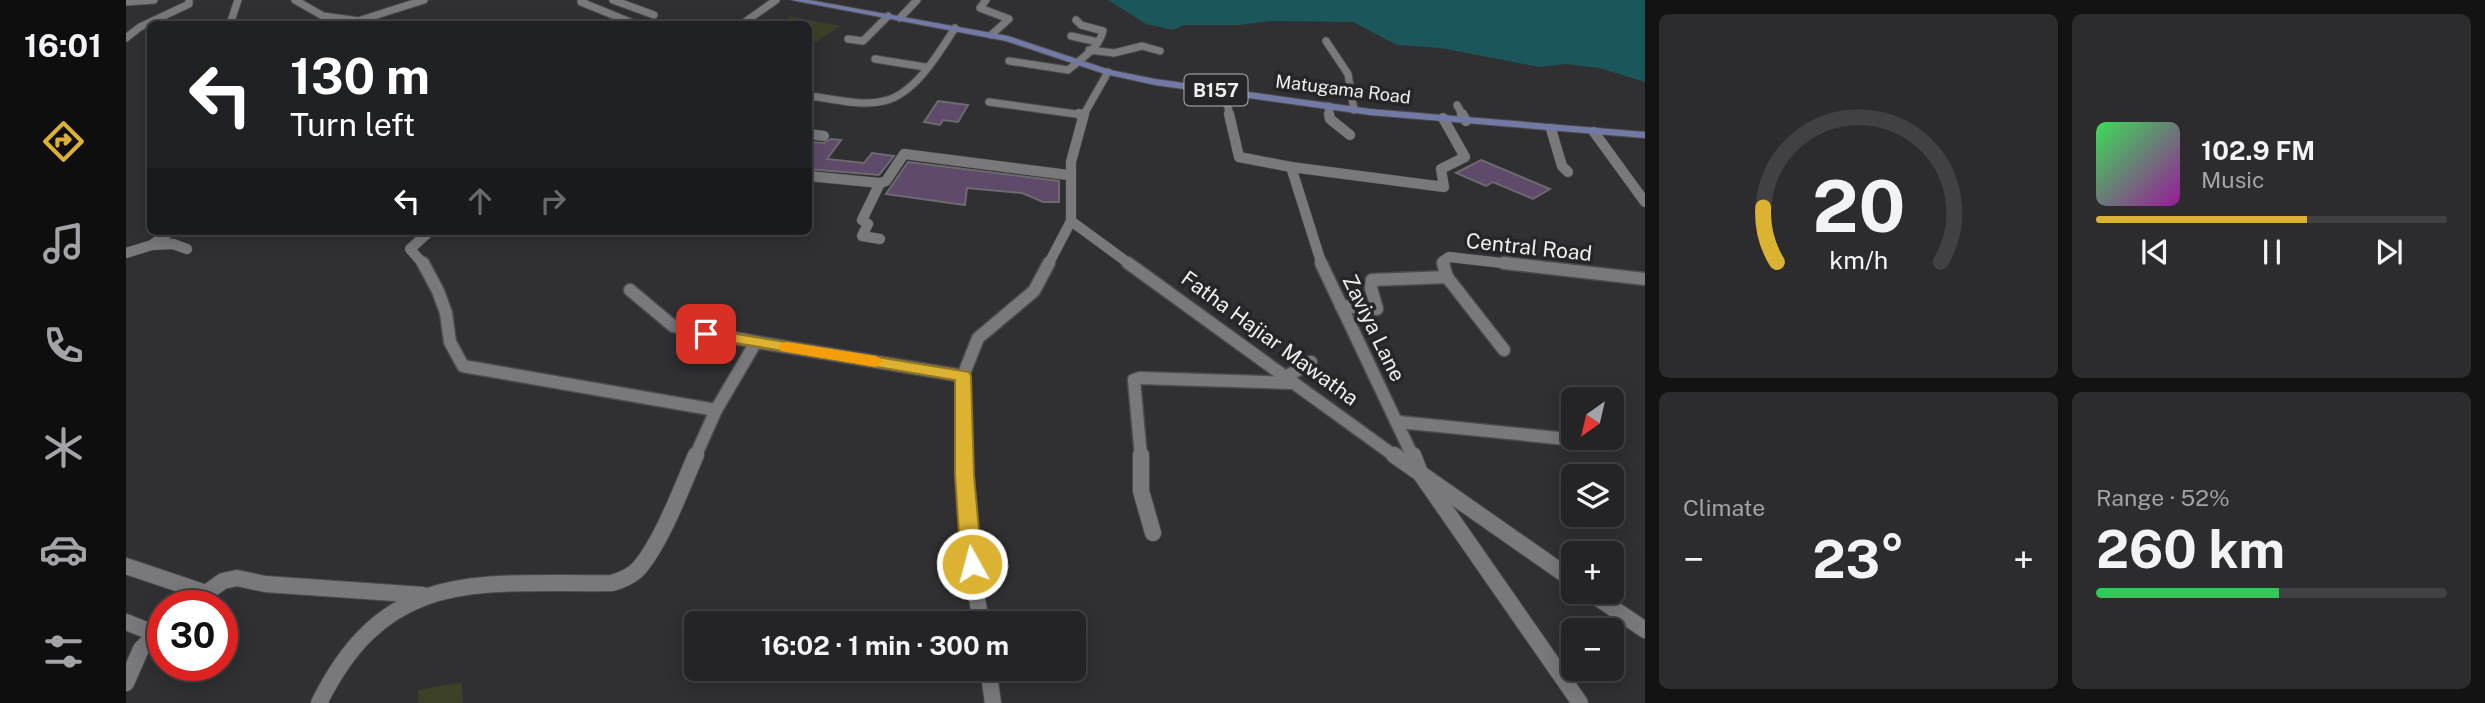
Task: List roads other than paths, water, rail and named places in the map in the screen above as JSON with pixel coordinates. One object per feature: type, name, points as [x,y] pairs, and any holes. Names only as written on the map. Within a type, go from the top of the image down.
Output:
[{"type":"main road","name":"Matugama Road","points":[[795,0],[991,35],[1108,72],[1224,91],[1354,110],[1645,135]]},
{"type":"street","points":[[126,2],[154,0]]},
{"type":"street","points":[[153,21],[189,4],[189,0]]},
{"type":"street","points":[[231,21],[238,0]]},
{"type":"street","points":[[295,0],[323,16],[357,21],[424,0]]},
{"type":"street","points":[[584,0],[581,2],[628,21]]},
{"type":"street","points":[[613,0],[654,15]]},
{"type":"street","points":[[747,21],[775,0]]},
{"type":"street","points":[[900,18],[917,0]]},
{"type":"street","points":[[986,0],[980,8],[1009,19],[991,35]]},
{"type":"street","points":[[848,39],[863,41],[888,16]]},
{"type":"street","points":[[1076,20],[1103,31]]},
{"type":"street","points":[[1009,61],[1069,70],[1098,42],[1103,31],[1114,23]]},
{"type":"street","points":[[126,38],[147,24]]},
{"type":"street","points":[[812,96],[886,101],[899,95],[939,53],[955,28]]},
{"type":"street","points":[[1071,36],[1098,42]]},
{"type":"street","points":[[1326,41],[1348,74],[1354,110]]},
{"type":"street","points":[[1089,50],[1114,53],[1142,46],[1160,51]]},
{"type":"street","points":[[875,59],[925,67]]},
{"type":"street","points":[[979,611],[968,542],[963,376],[978,338],[1034,291],[1071,221],[1068,175],[1083,115],[1092,94],[1108,72]]},
{"type":"street","points":[[1224,91],[1239,157],[1291,167],[1444,187],[1441,169],[1465,157],[1443,118]]},
{"type":"street","points":[[989,102],[1083,115]]},
{"type":"street","points":[[1457,105],[1466,121]]},
{"type":"street","points":[[1328,106],[1330,119],[1350,135]]},
{"type":"street","points":[[1551,129],[1563,166],[1568,172]]},
{"type":"street","points":[[1594,132],[1645,202]]},
{"type":"street","points":[[812,134],[824,136]]},
{"type":"street","points":[[812,176],[880,183],[886,181],[904,154],[1068,175]]},
{"type":"street","name":"Zaviya Lane","points":[[1291,167],[1318,257],[1399,422],[1420,473],[1580,703]]},
{"type":"street","points":[[880,183],[862,220],[868,224],[862,236],[880,239]]},
{"type":"street","name":"Fatha Hajiar Mawatha","points":[[1071,221],[1288,381],[1561,572]]},
{"type":"street","points":[[152,245],[166,235]]},
{"type":"street","points":[[426,235],[410,249],[427,268],[438,291],[446,313],[450,342],[463,366],[716,410]]},
{"type":"street","points":[[126,253],[152,245],[173,244],[187,249]]},
{"type":"street","name":"Central Road","points":[[1341,306],[1377,309],[1371,288],[1372,280],[1447,277],[1443,261],[1449,257],[1645,279]]},
{"type":"street","points":[[1447,277],[1504,350]]},
{"type":"street","points":[[630,290],[673,326],[681,329],[963,376]]},
{"type":"street","points":[[210,590],[223,581],[237,578],[265,584],[427,595],[481,587],[612,583],[625,579],[640,567],[668,519],[716,410],[756,342]]},
{"type":"street","points":[[1153,533],[1141,491],[1141,443],[1134,380],[1288,381],[1311,362]]},
{"type":"street","points":[[1399,422],[1561,438]]},
{"type":"street","points":[[126,566],[197,590]]},
{"type":"street","points":[[319,703],[334,670],[365,634],[400,606],[427,595]]},
{"type":"street","points":[[1607,604],[1645,630]]},
{"type":"street","points":[[126,622],[147,627]]},
{"type":"street","points":[[126,683],[141,649],[147,643]]},
{"type":"street","points":[[990,681],[993,703]]},
{"type":"water","points":[[1108,0],[1645,0],[1645,82],[1599,68],[1566,64],[1539,67],[1441,48],[1397,45],[1353,22],[1270,21],[1240,25],[1184,25],[1173,30],[1146,24]]}]
